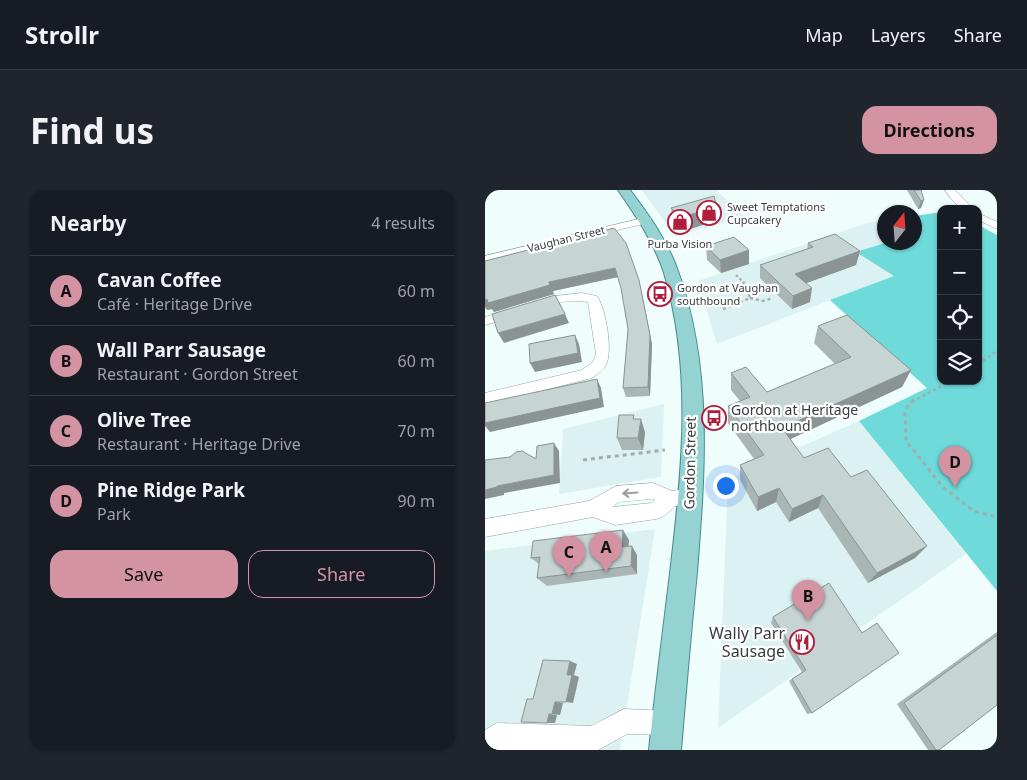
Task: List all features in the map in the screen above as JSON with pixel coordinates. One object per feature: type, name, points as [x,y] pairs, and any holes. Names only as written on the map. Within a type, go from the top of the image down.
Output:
[{"type":"main road","name":"Gordon Street","points":[[624,190],[647,220],[671,272],[681,310],[689,358],[692,431],[681,498],[665,750]]},
{"type":"street","points":[[951,190],[955,198],[963,205]]},
{"type":"street","points":[[982,218],[997,226]]},
{"type":"street","name":"Vaughan Street","points":[[485,259],[647,220]]},
{"type":"street","points":[[485,321],[568,297],[584,296],[593,299],[596,305],[603,354],[599,365],[587,374],[485,399]]},
{"type":"street","points":[[485,528],[593,509],[615,516],[657,511],[681,498]]},
{"type":"street","points":[[485,746],[497,736],[594,739],[624,722],[668,723]]},
{"type":"path","points":[[736,275],[752,291],[749,294],[750,298]]},
{"type":"path","points":[[723,309],[750,298],[763,301],[773,298]]},
{"type":"path","points":[[982,361],[997,351]]},
{"type":"path","points":[[943,385],[909,403],[905,412],[906,441],[943,487],[974,511],[997,517]]},
{"type":"path","points":[[583,460],[665,450]]},
{"type":"shaded area","points":[[642,190],[716,190],[745,217],[675,236]]},
{"type":"shaded area","points":[[937,213],[937,262],[927,388],[830,300],[717,344],[698,281],[867,223],[877,222],[877,250],[922,250],[922,215]]},
{"type":"shaded area","points":[[937,213],[937,385],[982,385],[982,227],[997,235],[997,591],[859,421],[927,388],[830,300],[894,276],[856,252],[877,245],[877,250],[922,250],[922,215]]},
{"type":"shaded area","points":[[664,404],[661,477],[559,494],[563,429]]},
{"type":"shaded area","points":[[859,421],[966,554],[718,728],[728,479]]},
{"type":"shaded area","points":[[655,529],[620,750],[485,750],[485,551]]},
{"type":"building","points":[[914,190],[921,190],[924,200],[921,201]]},
{"type":"building","points":[[714,196],[717,207],[682,217],[671,208]]},
{"type":"building","points":[[614,228],[626,243],[639,280],[650,335],[648,387],[623,388],[628,329],[621,288],[615,268],[549,282],[550,285],[488,303],[487,299],[485,300],[485,261]]},
{"type":"building","points":[[835,234],[860,251],[795,274],[812,288],[793,296],[760,265],[813,247],[808,243]]},
{"type":"building","points":[[734,237],[749,250],[720,260],[706,246]]},
{"type":"building","points":[[555,295],[565,314],[498,333],[492,314]]},
{"type":"building","points":[[847,315],[911,370],[782,428],[804,458],[828,448],[851,477],[867,470],[927,546],[877,573],[823,495],[792,509],[779,488],[758,497],[740,465],[764,455],[728,406],[750,397],[731,373],[746,367],[767,392],[851,357],[818,326]]},
{"type":"building","points":[[575,335],[578,353],[530,363],[529,344]]},
{"type":"building","points":[[597,379],[600,398],[485,423],[485,403]]},
{"type":"building","points":[[619,415],[634,415],[633,419],[641,419],[638,438],[617,438]]},
{"type":"building","points":[[554,443],[554,475],[485,490],[485,460],[510,457],[516,452],[522,451],[536,459],[537,446]]},
{"type":"building","points":[[623,530],[622,547],[632,546],[631,566],[537,578],[540,557],[531,558],[533,541]]},
{"type":"building","points":[[829,583],[862,633],[877,623],[899,653],[812,713],[792,679],[806,670],[773,617]]},
{"type":"building","points":[[997,635],[997,705],[939,750],[936,750],[904,703]]},
{"type":"building","points":[[543,660],[570,661],[567,675],[572,675],[566,702],[555,702],[547,723],[521,722],[527,699],[533,699]]},
{"type":"place","name":"Sweet Temptations Cupcakery","points":[[709,213]]},
{"type":"place","name":"Purba Vision","points":[[680,222]]},
{"type":"place","name":"Gordon at Vaughan southbound","points":[[660,294]]},
{"type":"place","name":"Gordon at Heritage northbound","points":[[714,418]]},
{"type":"place","name":"Pine Ridge Park","points":[[955,487]]},
{"type":"place","name":"Cavan Coffee","points":[[606,572]]},
{"type":"place","name":"Olive Tree","points":[[569,577]]},
{"type":"place","name":"Wall Parr Sausage","points":[[808,621]]},
{"type":"place","name":"Wally Parr Sausage","points":[[802,642]]}]
